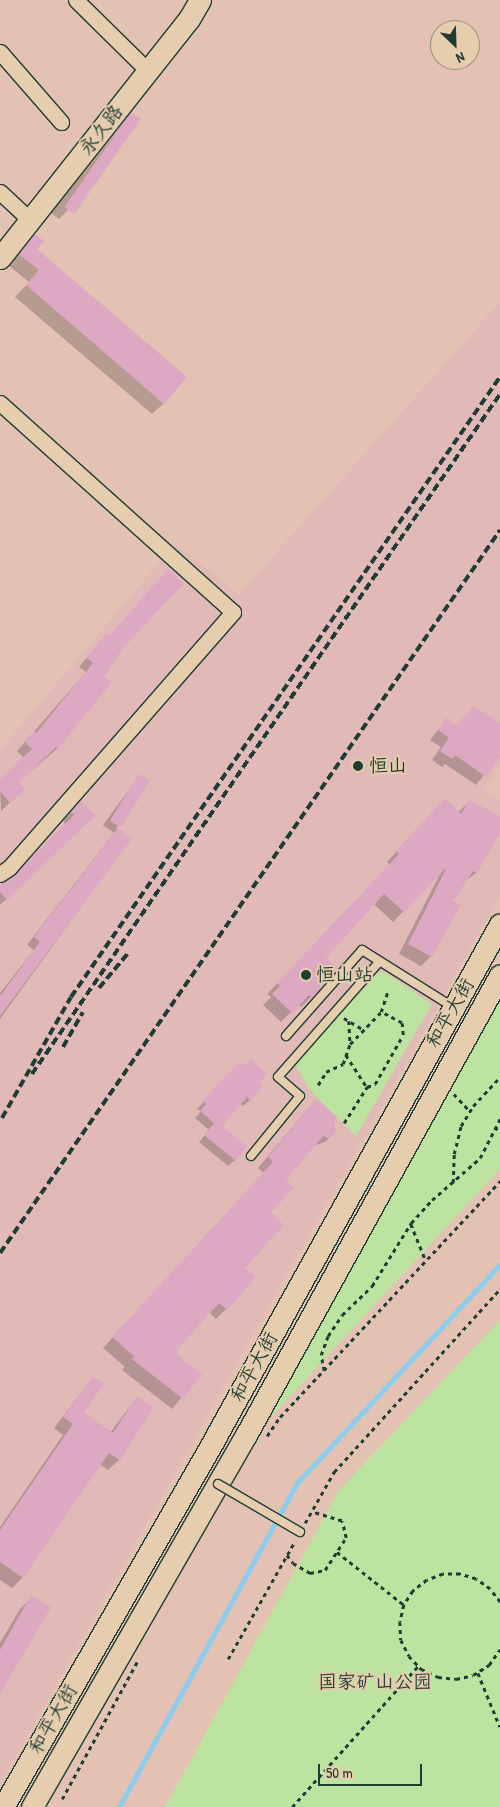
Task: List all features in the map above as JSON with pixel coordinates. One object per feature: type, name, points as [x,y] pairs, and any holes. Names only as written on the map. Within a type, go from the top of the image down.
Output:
[{"type":"main road","name":"永久路","points":[[0,258],[148,71],[200,0]]},
{"type":"main road","name":"和平大街","points":[[3,1807],[216,1436],[500,924]]},
{"type":"main road","name":"和平大街","points":[[32,1807],[218,1484],[500,975]]},
{"type":"street","points":[[76,0],[148,71]]},
{"type":"street","points":[[0,52],[61,122]]},
{"type":"street","points":[[0,192],[30,220]]},
{"type":"street","points":[[0,403],[233,612],[10,867],[0,874]]},
{"type":"lane","points":[[286,1036],[362,950],[453,1007]]},
{"type":"lane","points":[[251,1156],[300,1096],[278,1076],[380,961]]},
{"type":"lane","points":[[218,1484],[300,1532]]},
{"type":"path","points":[[318,1085],[326,1072],[343,1064],[350,1044],[362,1029],[381,1012],[388,990]]},
{"type":"path","points":[[344,1122],[367,1088],[375,1084],[405,1029],[402,1022],[381,1012]]},
{"type":"path","points":[[335,1013],[362,1029]]},
{"type":"path","points":[[349,1021],[350,1044]]},
{"type":"path","points":[[346,1056],[367,1088]]},
{"type":"path","points":[[453,1183],[454,1154],[461,1126],[470,1111],[500,1077]]},
{"type":"path","points":[[441,1079],[470,1111]]},
{"type":"path","points":[[324,1371],[321,1355],[328,1336],[342,1315],[386,1267],[411,1224],[432,1200],[480,1158],[500,1119]]},
{"type":"path","points":[[495,1127],[500,1132]]},
{"type":"path","points":[[263,1442],[280,1417],[500,1181]]},
{"type":"path","points":[[411,1224],[426,1261]]},
{"type":"path","points":[[228,1659],[334,1472],[500,1288]]},
{"type":"path","points":[[287,1555],[293,1563],[310,1573],[325,1570],[346,1538],[342,1521],[312,1512]]},
{"type":"path","points":[[337,1552],[404,1605]]},
{"type":"path","points":[[500,1602],[490,1588],[476,1578],[460,1574],[443,1574],[427,1580],[413,1591],[404,1605],[400,1622],[401,1640],[409,1656],[418,1666],[438,1677],[456,1679],[478,1672],[489,1665],[500,1650]]},
{"type":"path","points":[[62,1799],[142,1653]]},
{"type":"path","points":[[292,1807],[418,1666]]},
{"type":"path","points":[[478,1672],[500,1727]]},
{"type":"shaded area","points":[[500,302],[500,765],[484,791],[500,800],[500,896],[0,1784],[0,750],[175,544],[239,594]]},
{"type":"green space","points":[[384,972],[432,1004],[356,1136],[311,1091],[295,1065],[377,973]]},
{"type":"green space","points":[[500,995],[500,1169],[246,1444]]},
{"type":"green space","name":"国家矿山公园","points":[[500,1320],[500,1807],[165,1807],[339,1490]]},
{"type":"building","points":[[131,112],[141,119],[74,214],[64,207]]},
{"type":"building","points":[[35,234],[44,241],[37,249],[187,377],[164,404],[26,285],[39,270],[19,254]]},
{"type":"building","points":[[168,569],[184,583],[124,647],[104,676],[112,682],[58,749],[56,747],[19,783],[26,789],[10,803],[0,791],[0,779],[32,749],[25,742],[34,731],[36,733],[93,663],[87,658],[106,633],[109,636]]},
{"type":"building","points":[[474,706],[500,723],[500,757],[486,777],[455,755],[452,759],[440,751],[449,738],[438,730],[446,718],[456,725]]},
{"type":"building","points":[[139,774],[150,781],[121,828],[110,821]]},
{"type":"building","points":[[445,798],[461,814],[469,800],[500,816],[500,834],[477,873],[473,871],[453,901],[461,905],[432,957],[408,944],[447,867],[404,912],[384,894],[326,958],[336,967],[319,985],[321,987],[312,998],[309,995],[292,1013],[272,994],[280,986],[277,983],[399,854],[396,851]]},
{"type":"building","points":[[81,801],[95,816],[7,900],[0,892],[0,885],[17,873],[74,815],[71,812]]},
{"type":"building","points":[[118,828],[132,839],[0,1016],[0,996],[40,942],[34,937]]},
{"type":"building","points":[[251,1059],[267,1074],[259,1083],[263,1087],[250,1100],[247,1097],[222,1126],[247,1146],[236,1161],[204,1135],[214,1123],[200,1111],[206,1104],[203,1101],[214,1088],[240,1062],[245,1066]]},
{"type":"building","points":[[316,1099],[337,1117],[334,1120],[336,1132],[328,1138],[323,1136],[286,1180],[294,1187],[271,1213],[284,1225],[245,1268],[256,1277],[227,1310],[219,1303],[177,1350],[177,1355],[202,1374],[183,1399],[132,1359],[134,1356],[112,1337],[273,1162],[268,1157]]},
{"type":"building","points":[[93,1376],[104,1384],[84,1412],[113,1433],[137,1396],[154,1407],[120,1460],[109,1453],[23,1578],[0,1562],[0,1530],[73,1424],[63,1417]]},
{"type":"building","points":[[31,1595],[51,1607],[0,1694],[0,1650]]},
{"type":"waterway","points":[[119,1807],[298,1482],[500,1265]]},
{"type":"railway","points":[[2,1118],[71,997],[500,377]]},
{"type":"railway","points":[[32,1074],[500,394]]},
{"type":"railway","points":[[0,1253],[500,530]]},
{"type":"railway","points":[[99,988],[129,952]]},
{"type":"railway","points":[[63,1047],[83,1012]]},
{"type":"place","name":"恒山","points":[[358,766]]},
{"type":"place","name":"恒山站","points":[[306,975]]}]
